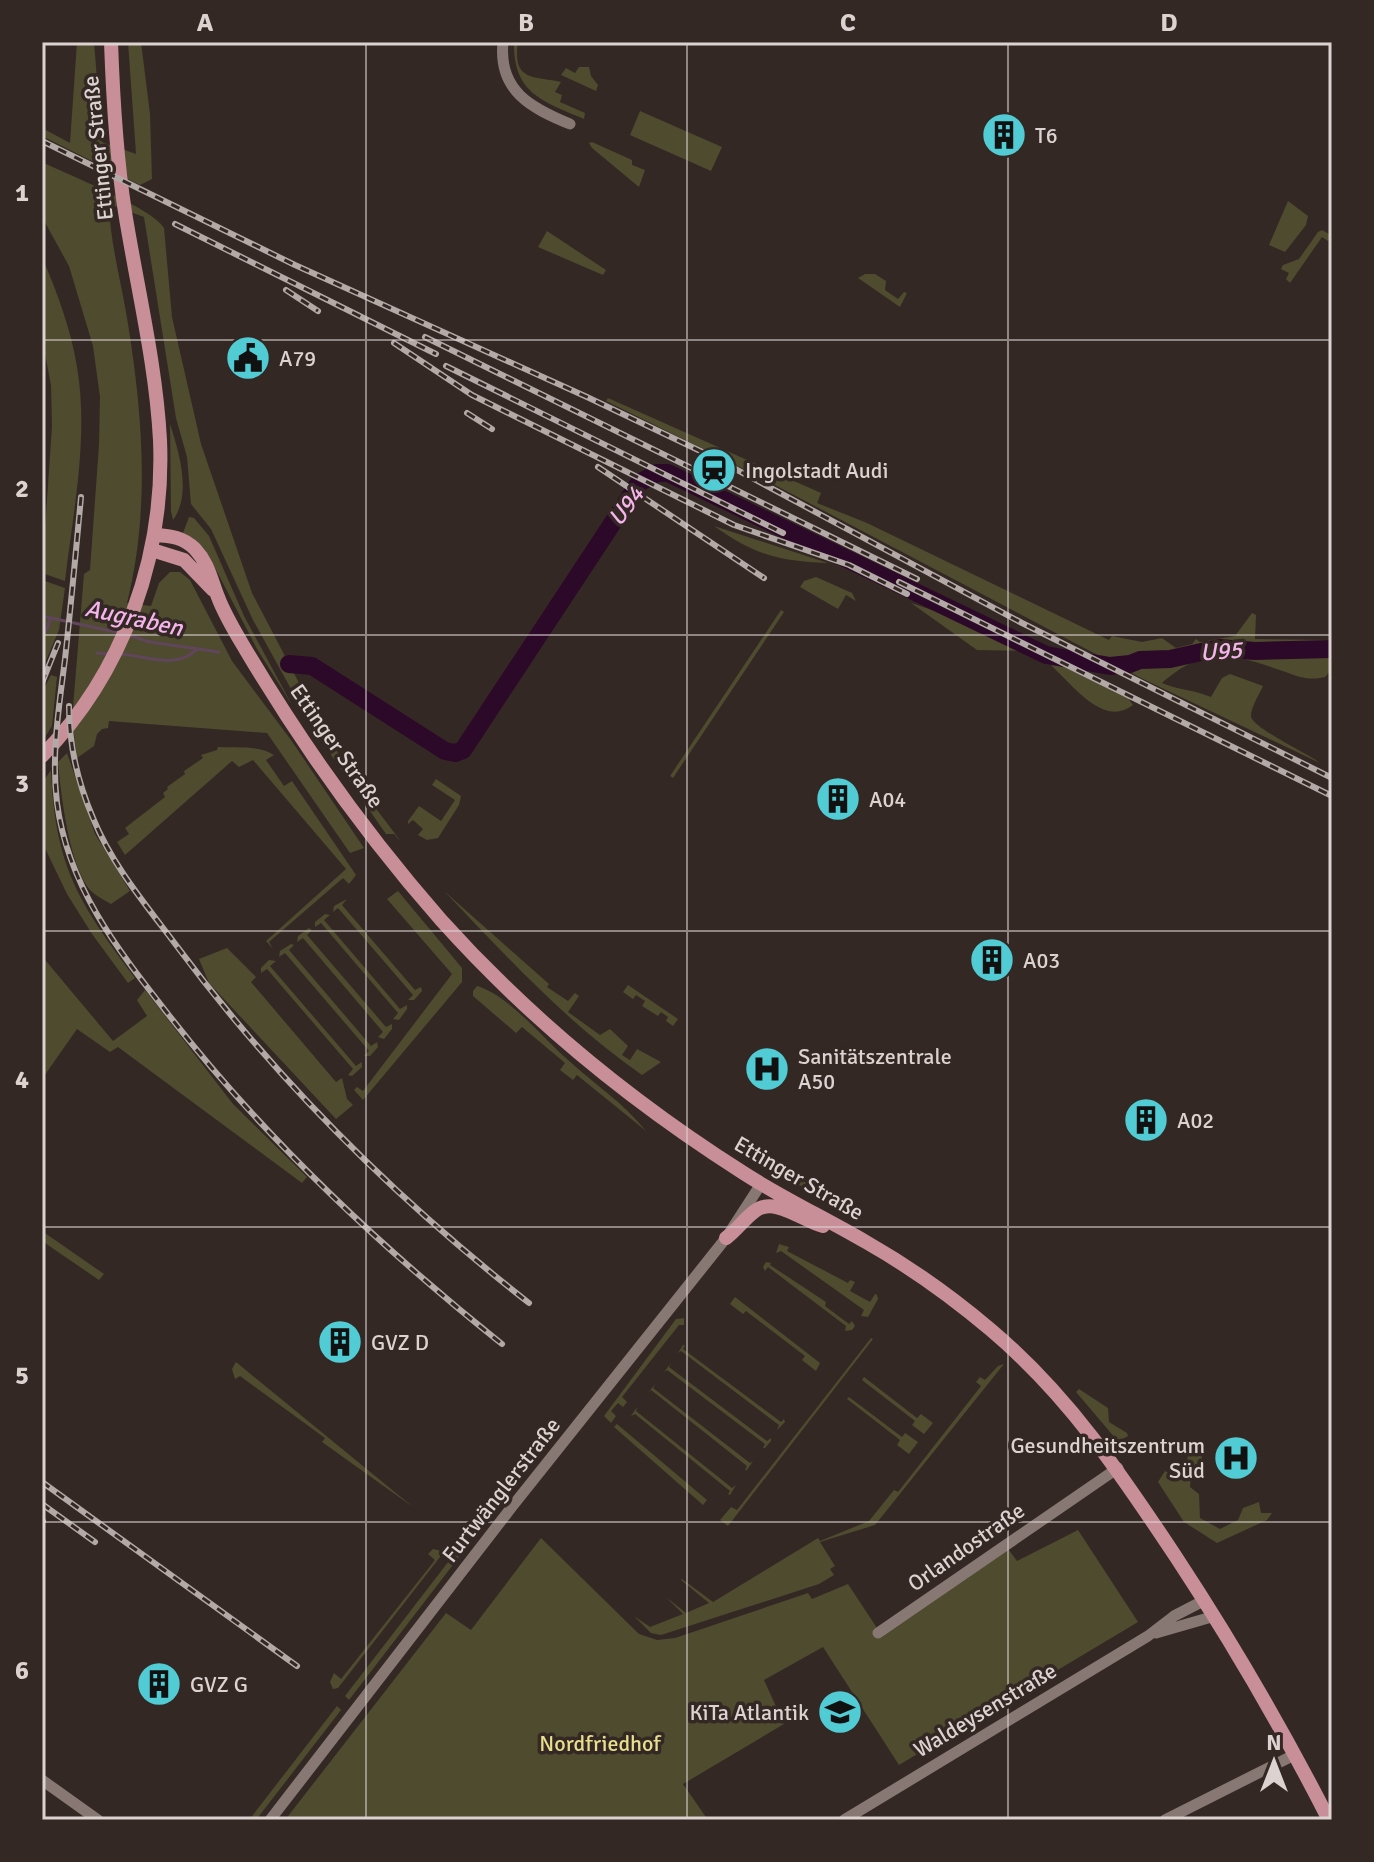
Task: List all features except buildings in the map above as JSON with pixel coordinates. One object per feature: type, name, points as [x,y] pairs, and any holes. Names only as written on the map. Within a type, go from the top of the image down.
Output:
[{"type":"main road","name":"Ettinger Straße","points":[[111,42],[116,148],[157,406],[160,475],[152,550],[184,560],[217,594]]},
{"type":"main road","name":"Ettinger Straße","points":[[155,535],[176,536],[191,545],[210,570],[217,594],[274,696],[346,801],[459,940],[598,1068],[701,1145],[761,1184],[906,1267],[991,1330],[1050,1387],[1118,1468],[1205,1600],[1329,1820]]},
{"type":"main road","points":[[42,756],[76,717],[108,669],[142,584],[152,550]]},
{"type":"main road","points":[[726,1238],[758,1208],[769,1206],[784,1209],[817,1225],[843,1230]]},
{"type":"street","points":[[503,42],[503,67],[517,94],[529,105],[570,124]]},
{"type":"street","name":"Furtwänglerstraße","points":[[270,1820],[511,1508],[726,1238],[761,1184]]},
{"type":"street","name":"Orlandostraße","points":[[878,1633],[1118,1468]]},
{"type":"street","name":"Waldeysenstraße","points":[[844,1820],[1148,1636],[1174,1616],[1205,1600]]},
{"type":"street","name":"Waldeysenstraße","points":[[1148,1636],[1215,1616]]},
{"type":"street","points":[[1165,1820],[1294,1755]]},
{"type":"street","points":[[42,1780],[98,1820]]},
{"type":"green space","points":[[77,42],[94,42],[102,142],[136,154],[128,42],[141,42],[150,114],[152,179],[140,185],[42,136],[42,128],[70,143]]},
{"type":"green space","points":[[514,42],[518,42],[518,64],[522,71],[534,77],[561,82],[555,92],[562,95],[560,102],[585,113],[584,119],[555,107],[533,93],[519,73]]},
{"type":"green space","points":[[579,67],[589,67],[598,85],[596,91],[561,75],[566,68],[575,73]]},
{"type":"green space","points":[[640,111],[722,147],[711,171],[630,135]]},
{"type":"green space","points":[[589,143],[632,160],[632,165],[645,170],[639,187],[592,148]]},
{"type":"green space","points":[[42,162],[127,201],[164,228],[172,317],[201,444],[252,593],[322,727],[356,782],[402,843],[394,834],[386,834],[313,729],[253,620],[211,529],[191,504],[187,457],[176,418],[144,217],[109,204],[133,359],[142,464],[139,534],[127,603],[151,606],[159,583],[170,572],[180,572],[190,580],[232,661],[291,740],[364,848],[350,853],[267,733],[109,721],[108,728],[97,734],[94,746],[77,758],[72,719],[84,574],[90,570],[100,397],[93,346],[69,266],[42,217]]},
{"type":"green space","points":[[1288,201],[1308,216],[1306,225],[1285,252],[1269,245]]},
{"type":"green space","points":[[1322,230],[1329,234],[1330,239],[1328,241],[1322,237],[1290,283],[1286,279],[1289,273],[1281,269],[1283,265],[1299,259]]},
{"type":"green space","points":[[547,231],[606,270],[603,275],[538,247]]},
{"type":"green space","points":[[42,257],[67,325],[80,393],[81,447],[65,581],[42,573],[52,426],[51,385],[42,339]]},
{"type":"green space","points":[[875,274],[886,281],[885,290],[898,299],[904,292],[907,293],[900,307],[858,278]]},
{"type":"green space","points":[[608,398],[821,493],[817,503],[867,523],[1109,640],[1112,636],[1142,642],[1162,638],[1176,648],[1192,644],[1196,639],[1200,642],[1235,636],[1252,613],[1256,615],[1255,639],[1326,640],[1332,650],[1332,669],[1325,677],[1304,678],[1249,660],[1220,656],[1192,663],[1162,683],[1211,697],[1222,678],[1230,674],[1263,686],[1252,709],[1254,721],[1320,763],[1143,679],[756,475],[606,401]]},
{"type":"green space","points":[[170,424],[183,486],[179,510],[173,520],[171,511]]},
{"type":"green space","points":[[189,517],[194,518],[209,536],[244,616],[292,705],[257,649],[213,564],[183,533]]},
{"type":"green space","points":[[714,526],[828,563],[768,555],[742,544]]},
{"type":"green space","points":[[816,577],[852,593],[856,601],[846,595],[838,609],[800,587],[804,581]]},
{"type":"green space","points":[[42,580],[65,588],[59,630],[42,670]]},
{"type":"green space","points":[[911,603],[980,626],[1035,653],[977,650]]},
{"type":"green space","points":[[781,610],[784,612],[673,778],[670,776]]},
{"type":"green space","points":[[1037,654],[1128,698],[1133,705],[1120,711],[1107,711],[1094,705]]},
{"type":"green space","points":[[51,675],[57,677],[52,726],[42,742],[42,692]]},
{"type":"green space","points":[[218,747],[254,748],[274,755],[266,760],[284,786],[292,781],[356,875],[349,884],[343,878],[269,942],[273,949],[266,941],[346,869],[253,760],[239,767],[232,761],[125,855],[117,842],[129,834],[125,828],[165,797],[163,793],[167,787],[203,758],[201,755]]},
{"type":"green space","points":[[67,753],[95,834],[130,891],[111,904],[90,890],[71,847],[58,762]]},
{"type":"green space","points":[[51,770],[53,804],[65,859],[85,905],[135,978],[128,983],[67,894],[42,842],[42,783]]},
{"type":"green space","points":[[436,779],[461,796],[459,805],[438,838],[427,840],[418,835],[423,829],[413,820],[408,824],[408,821],[419,806],[441,821],[455,800],[432,785]]},
{"type":"green space","points":[[398,891],[462,968],[462,982],[363,1100],[354,1090],[357,1087],[363,1091],[452,974],[387,899]]},
{"type":"green space","points":[[444,891],[549,984],[547,987],[568,1001],[575,993],[579,996],[568,1012],[600,1035],[610,1029],[628,1046],[622,1055],[630,1060],[637,1049],[661,1062],[642,1075],[588,1034],[538,988]]},
{"type":"green space","points":[[347,899],[342,905],[415,990],[421,987],[422,991],[414,1000],[408,1000],[413,995],[338,908],[333,912],[334,906]]},
{"type":"green space","points":[[325,914],[330,915],[324,920],[400,1009],[407,1005],[399,1020],[393,1019],[398,1013],[321,923],[315,927],[315,922]]},
{"type":"green space","points":[[309,928],[312,930],[307,935],[386,1027],[392,1024],[384,1039],[378,1037],[383,1032],[303,938],[297,942],[298,936]]},
{"type":"green space","points":[[294,945],[289,950],[371,1046],[377,1042],[378,1047],[370,1056],[364,1056],[369,1051],[285,953],[279,957],[280,951]]},
{"type":"green space","points":[[227,948],[256,977],[251,982],[336,1082],[342,1078],[347,1099],[353,1105],[336,1119],[209,983],[199,959]]},
{"type":"green space","points":[[42,952],[46,961],[113,1041],[147,1016],[137,1000],[145,990],[233,1104],[307,1177],[302,1183],[118,1047],[110,1052],[77,1029],[42,1079]]},
{"type":"green space","points":[[269,960],[276,961],[270,966],[356,1066],[362,1062],[362,1067],[352,1076],[348,1075],[353,1069],[267,969],[261,973],[261,968]]},
{"type":"green space","points":[[628,985],[678,1019],[673,1026],[661,1012],[658,1016],[642,1006],[645,1001],[636,995],[633,999],[623,992]]},
{"type":"green space","points":[[477,986],[513,1007],[646,1131],[577,1075],[573,1080],[560,1070],[565,1063],[522,1027],[516,1033],[473,996]]},
{"type":"green space","points":[[758,1154],[854,1211],[857,1219],[787,1178]]},
{"type":"green space","points":[[42,1231],[104,1274],[99,1280],[42,1241]]},
{"type":"green space","points":[[779,1244],[848,1283],[850,1280],[855,1282],[850,1291],[870,1302],[877,1295],[878,1299],[868,1317],[861,1316],[864,1310],[781,1251],[776,1253]]},
{"type":"green space","points":[[766,1262],[826,1302],[825,1306],[849,1324],[852,1321],[855,1326],[852,1330],[845,1331],[846,1326],[768,1267],[765,1271],[763,1267]]},
{"type":"green space","points":[[735,1297],[820,1363],[816,1371],[802,1360],[805,1356],[746,1311],[743,1314],[730,1304]]},
{"type":"green space","points":[[684,1318],[684,1325],[679,1325],[622,1397],[627,1402],[623,1407],[618,1403],[611,1411],[616,1416],[611,1423],[604,1416],[676,1319]]},
{"type":"green space","points":[[871,1338],[728,1526],[720,1520],[731,1507],[737,1510]]},
{"type":"green space","points":[[683,1345],[683,1349],[785,1422],[777,1430],[779,1425],[681,1351],[678,1353]]},
{"type":"green space","points":[[236,1362],[413,1507],[322,1442],[325,1438],[240,1376],[235,1379],[232,1369]]},
{"type":"green space","points":[[671,1363],[669,1367],[767,1441],[771,1438],[771,1441],[763,1448],[765,1444],[667,1370],[664,1372]]},
{"type":"green space","points":[[1004,1364],[875,1525],[820,1542],[835,1566],[830,1569],[834,1575],[819,1584],[661,1635],[651,1633],[634,1616],[650,1627],[683,1614],[666,1597],[686,1613],[709,1603],[682,1579],[713,1602],[818,1538],[820,1541],[869,1521],[894,1490],[898,1492],[981,1386],[976,1382],[980,1377],[985,1380]]},
{"type":"green space","points":[[864,1377],[917,1418],[921,1414],[933,1423],[924,1434],[912,1425],[915,1421],[862,1380]]},
{"type":"green space","points":[[655,1384],[653,1388],[750,1463],[753,1461],[747,1470],[747,1466],[651,1390],[648,1393]]},
{"type":"green space","points":[[1079,1389],[1108,1408],[1109,1422],[1127,1433],[1128,1436],[1121,1440],[1129,1450],[1127,1452],[1076,1392]]},
{"type":"green space","points":[[849,1397],[902,1437],[905,1433],[918,1442],[909,1454],[897,1445],[900,1440],[847,1399]]},
{"type":"green space","points":[[637,1407],[636,1411],[732,1488],[736,1485],[730,1495],[730,1491],[635,1414],[631,1416]]},
{"type":"green space","points":[[617,1424],[707,1500],[703,1505],[614,1427]]},
{"type":"green space","points":[[1194,1445],[1202,1449],[1202,1462],[1192,1466],[1190,1487],[1199,1494],[1200,1518],[1220,1529],[1238,1520],[1243,1508],[1259,1502],[1261,1513],[1272,1513],[1267,1520],[1217,1543],[1184,1522],[1158,1482],[1165,1471],[1176,1477],[1187,1472],[1188,1449]]},
{"type":"green space","name":"Nordfriedhof","points":[[1078,1530],[1138,1622],[899,1765],[823,1647],[764,1680],[784,1724],[683,1784],[708,1820],[285,1820],[446,1613],[471,1630],[541,1538],[639,1634],[657,1640],[675,1638],[808,1593],[812,1599],[848,1584],[877,1628],[1003,1542],[1017,1561]]},
{"type":"green space","points":[[433,1549],[441,1551],[440,1557],[338,1688],[333,1689],[330,1682],[334,1673],[341,1679],[435,1560],[428,1554]]},
{"type":"green space","points":[[455,1553],[459,1557],[349,1700],[345,1696]]},
{"type":"green space","points":[[337,1706],[341,1710],[256,1820],[249,1820]]},
{"type":"waterway","name":"U94","points":[[289,664],[312,666],[445,751],[455,753],[463,750],[639,483],[657,473],[668,473],[1046,655],[1110,666],[1140,660],[1170,659],[1219,648],[1255,651],[1332,649]]},
{"type":"waterway","name":"Augraben","points":[[42,616],[120,633]]},
{"type":"waterway","points":[[42,635],[50,619]]},
{"type":"waterway","name":"Augraben","points":[[128,635],[150,642],[219,652]]},
{"type":"waterway","name":"Augraben","points":[[1152,660],[1219,648],[1276,652],[1332,649]]},
{"type":"waterway","points":[[121,654],[171,660],[180,659],[197,649]]},
{"type":"waterway","points":[[97,653],[109,654]]},
{"type":"waterway","name":"Augraben","points":[[289,664],[299,664]]},
{"type":"railway","points":[[42,141],[295,265],[715,458],[1022,623],[1332,778]]},
{"type":"railway","points":[[175,224],[436,354]]},
{"type":"railway","points":[[286,290],[318,311]]},
{"type":"railway","points":[[425,337],[917,579]]},
{"type":"railway","points":[[394,343],[472,395],[734,525],[849,565],[907,594]]},
{"type":"railway","points":[[446,366],[783,533]]},
{"type":"railway","points":[[467,413],[492,429]]},
{"type":"railway","points":[[598,467],[764,578]]},
{"type":"railway","points":[[81,497],[56,731],[55,767],[63,834],[84,890],[131,966],[244,1105],[368,1229],[502,1344]]},
{"type":"railway","points":[[899,582],[1332,796]]},
{"type":"railway","points":[[42,683],[58,643]]},
{"type":"railway","points":[[69,706],[75,764],[93,818],[120,868],[176,945],[255,1044],[340,1136],[432,1222],[529,1303]]},
{"type":"railway","points":[[42,1482],[297,1666]]},
{"type":"railway","points":[[42,1504],[95,1542]]},
{"type":"place","name":"T6","points":[[1004,135]]},
{"type":"place","name":"A79","points":[[248,358]]},
{"type":"place","name":"Ingolstadt Audi","points":[[714,470]]},
{"type":"place","name":"A04","points":[[838,799]]},
{"type":"place","name":"A03","points":[[992,960]]},
{"type":"place","name":"Sanitätszentrale A50","points":[[767,1069]]},
{"type":"place","name":"A02","points":[[1146,1120]]},
{"type":"place","name":"GVZ D","points":[[340,1342]]},
{"type":"place","name":"Gesundheitszentrum Süd","points":[[1236,1458]]},
{"type":"place","name":"GVZ G","points":[[159,1684]]},
{"type":"place","name":"KiTa Atlantik","points":[[840,1712]]},
{"type":"water label","name":"U95","points":[[1221,651]]}]
